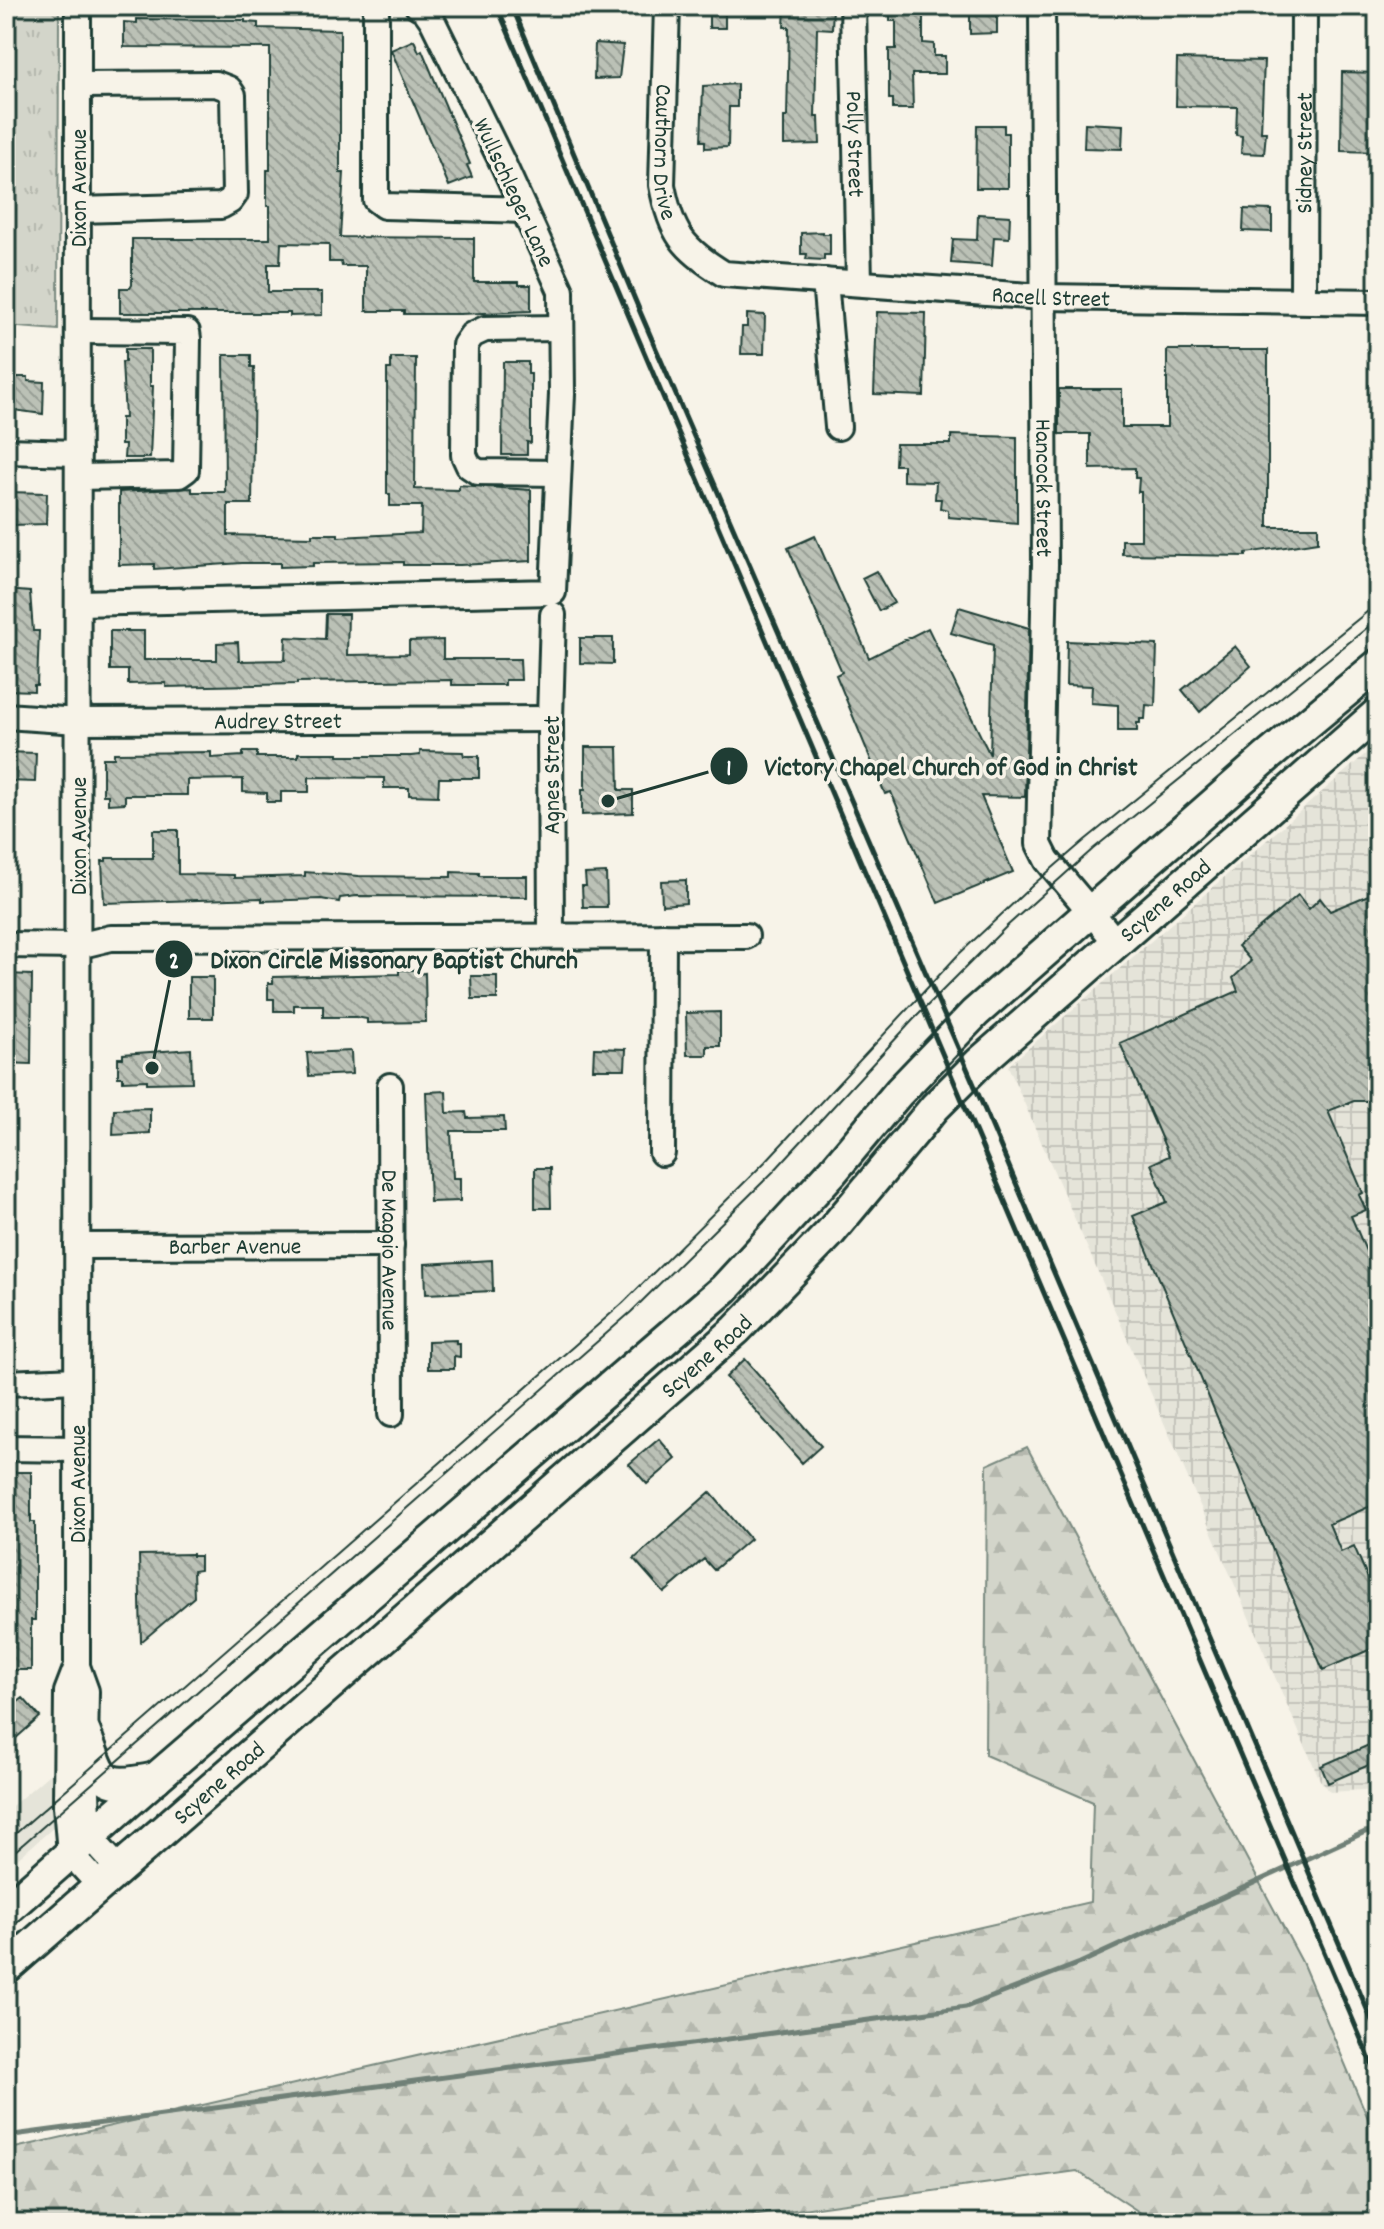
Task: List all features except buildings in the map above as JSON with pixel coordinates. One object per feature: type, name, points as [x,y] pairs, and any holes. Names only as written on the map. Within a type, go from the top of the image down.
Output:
[{"type":"main road","name":"Scyene Road","points":[[6,1910],[725,1288],[952,1035],[1088,911],[1323,708],[1378,665]]},
{"type":"main road","name":"Scyene Road","points":[[6,1968],[736,1330],[830,1233],[945,1097],[979,1063],[1375,718]]},
{"type":"main road","points":[[643,1357],[671,1387]]},
{"type":"main road","points":[[85,1733],[95,1765],[108,1779],[128,1783],[156,1778]]},
{"type":"street","name":"Dixon Avenue","points":[[78,6],[77,1666],[86,1691],[80,1844]]},
{"type":"street","points":[[376,6],[376,200],[384,206],[524,210]]},
{"type":"street","name":"Wullschleger Lane","points":[[418,6],[432,20],[561,291],[562,394]]},
{"type":"street","name":"Cauthorn Drive","points":[[667,6],[662,185],[667,210],[680,237],[696,258],[724,274]]},
{"type":"street","name":"Polly Street","points":[[853,6],[859,282]]},
{"type":"street","name":"Hancock Street","points":[[1042,6],[1045,564],[1039,844],[1047,860],[1116,942]]},
{"type":"street","name":"Sidney Street","points":[[1303,299],[1304,6]]},
{"type":"street","points":[[78,85],[216,84],[229,89],[233,95],[235,194],[221,206],[78,210]]},
{"type":"street","name":"Racell Street","points":[[724,274],[1043,297],[1378,302]]},
{"type":"street","points":[[825,281],[838,427]]},
{"type":"street","points":[[558,473],[478,472],[469,466],[464,455],[465,345],[472,335],[485,329],[561,328]]},
{"type":"street","points":[[6,451],[78,465],[179,475],[186,470],[187,332],[78,331]]},
{"type":"street","name":"Agnes Street","points":[[551,935],[550,719],[562,394]]},
{"type":"street","points":[[78,603],[553,604]]},
{"type":"street","name":"Audrey Street","points":[[6,716],[78,721],[550,719]]},
{"type":"street","points":[[662,1153],[663,936]]},
{"type":"street","points":[[6,945],[78,946],[111,938],[746,936]]},
{"type":"street","name":"De Maggio Avenue","points":[[390,1086],[391,1414]]},
{"type":"street","name":"Barber Avenue","points":[[77,1246],[391,1245]]},
{"type":"street","points":[[6,1383],[77,1380]]},
{"type":"street","points":[[6,1448],[77,1449]]},
{"type":"street","name":"Dixon Avenue","points":[[77,1666],[67,1692],[66,1806],[80,1844]]},
{"type":"street","points":[[80,1844],[110,1877]]},
{"type":"shaded area","points":[[1378,743],[1378,1789],[1330,1792],[1320,1780],[1008,1066]]},
{"type":"shaded area","points":[[54,1770],[54,1827],[6,1869],[6,1811]]},
{"type":"green space","points":[[6,6],[59,6],[58,330],[6,326]]},
{"type":"green space","points":[[1027,1447],[1302,1962],[1378,2142],[1378,2223],[1156,2223],[1077,2171],[700,2223],[6,2223],[6,2150],[1090,1902],[1093,1802],[985,1755],[987,1465]]},
{"type":"waterway","points":[[6,2136],[966,2007],[1080,1963],[1365,1832],[1378,1830]]},
{"type":"tram line","points":[[6,1842],[623,1303],[765,1162],[958,955],[1034,884],[1378,603]]},
{"type":"tram line","points":[[6,1859],[631,1312],[773,1172],[913,1020],[1006,927],[1093,849],[1378,619]]},
{"type":"railway","points":[[497,6],[1378,2079]]},
{"type":"railway","points":[[512,6],[1378,2035]]},
{"type":"place","name":"Victory Chapel Church of God in Christ","points":[[608,801]]},
{"type":"place","name":"Dixon Circle Missonary Baptist Church","points":[[152,1068]]}]
